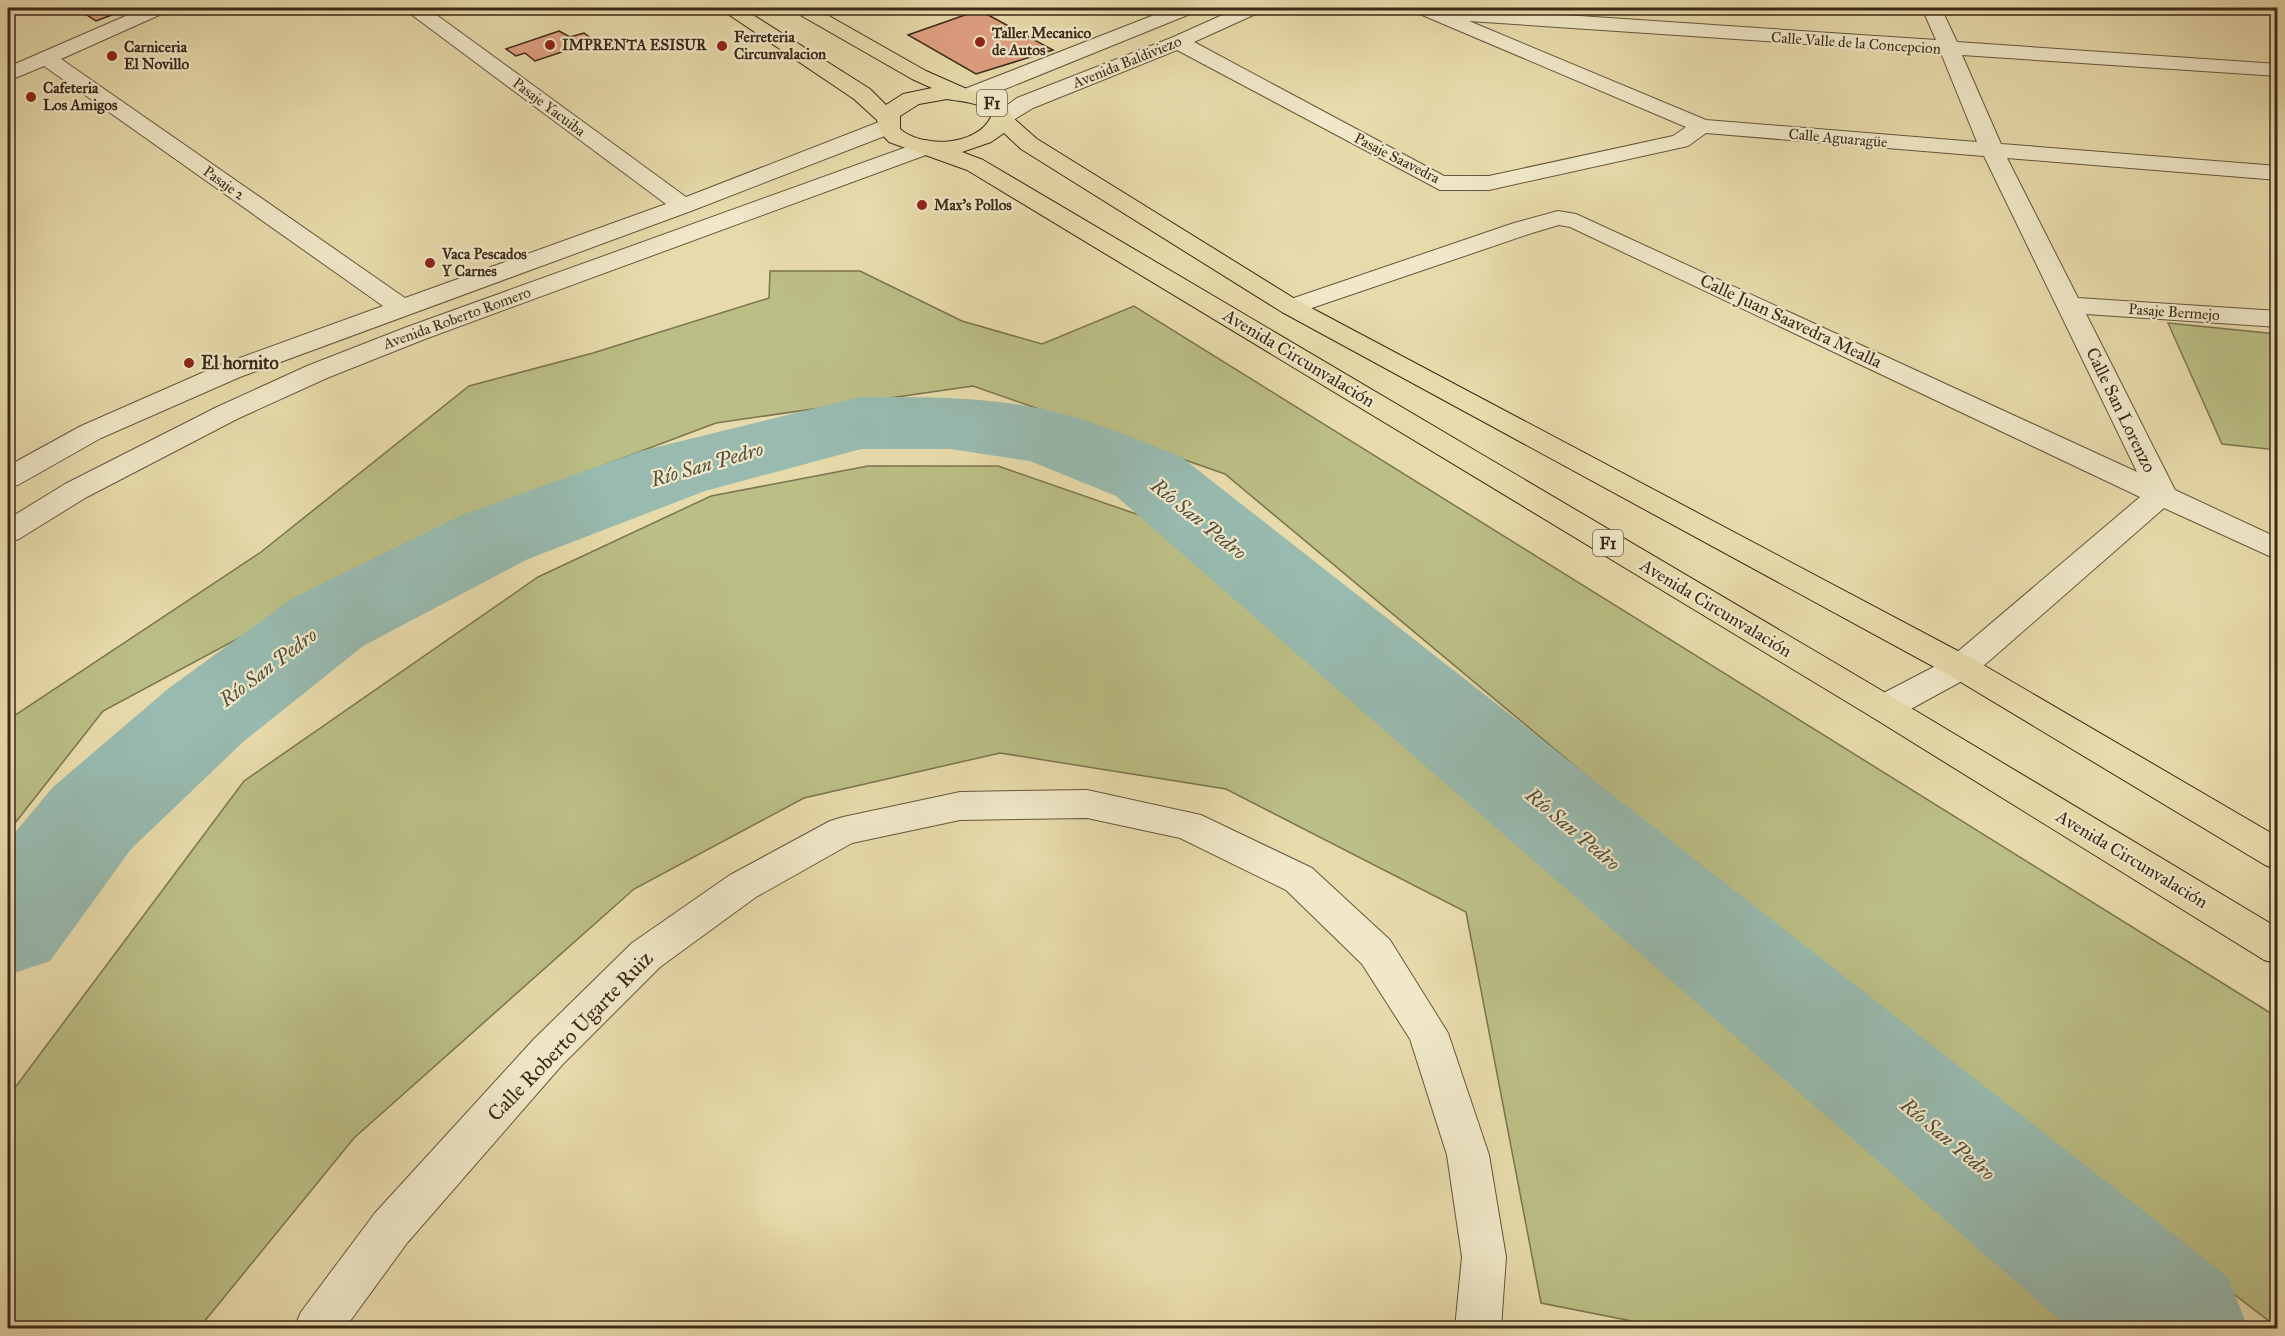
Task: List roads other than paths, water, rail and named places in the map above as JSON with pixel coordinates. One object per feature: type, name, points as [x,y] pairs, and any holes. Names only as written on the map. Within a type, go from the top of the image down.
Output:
[{"type":"highway","name":"F1","points":[[729,8],[862,94],[887,122],[896,138],[929,147],[950,147],[980,140],[991,134],[1002,118]]},
{"type":"highway","name":"F1","points":[[802,8],[919,75],[993,103],[1002,118],[1029,144],[1291,307],[1961,667],[2277,855]]},
{"type":"highway","name":"F1","points":[[887,122],[895,108],[908,100],[936,94],[968,94]]},
{"type":"highway","name":"Avenida Circunvalación","points":[[929,147],[985,171],[1884,708],[2277,948]]},
{"type":"street","points":[[8,75],[159,8]]},
{"type":"street","name":"Pasaje Yacuiba","points":[[415,8],[683,206]]},
{"type":"street","name":"Avenida Baldiviezo","points":[[968,94],[1188,8]]},
{"type":"street","name":"Avenida Baldiviezo","points":[[1002,118],[1025,103],[1178,42],[1253,8]]},
{"type":"street","name":"Calle San Lorenzo","points":[[1884,708],[1961,667],[2162,494],[1993,152],[1932,8]]},
{"type":"street","name":"Calle Valle de la Concepcion","points":[[1428,10],[1950,50],[2277,70]]},
{"type":"street","name":"Calle Aguaragüe","points":[[1428,10],[1702,126],[1993,152],[2277,173]]},
{"type":"street","points":[[1132,12],[1151,22]]},
{"type":"street","name":"Pasaje Saavedra","points":[[1178,42],[1440,183],[1489,183],[1680,141],[1702,126]]},
{"type":"street","name":"Pasaje 2","points":[[46,58],[402,308]]},
{"type":"street","name":"Avenida Roberto Romero","points":[[14,463],[230,371],[683,206],[887,122]]},
{"type":"street","name":"Avenida Roberto Romero","points":[[8,532],[75,491],[227,413],[317,372],[427,329],[929,147]]},
{"type":"street","name":"Calle Juan Saavedra Mealla","points":[[1291,307],[1523,228],[1558,218],[1576,221],[2162,494],[2277,550]]},
{"type":"street","name":"Pasaje Bermejo","points":[[2070,305],[2277,319]]},
{"type":"street","points":[[14,463],[75,491]]},
{"type":"street","name":"Calle Roberto Ugarte Ruiz","points":[[317,1329],[392,1228],[548,1052],[646,955],[742,886],[843,831],[960,806],[1087,804],[1188,825],[1299,879],[1376,952],[1428,1033],[1468,1155],[1484,1257],[1478,1329]]},
{"type":"waterway","name":"Río San Pedro","points":[[8,926],[92,818],[206,715],[328,622],[495,537],[673,471],[860,423],[950,423],[1048,437],[1148,476],[2177,1328]]},
{"type":"place","name":"Taller Mecanico de Autos","points":[[980,42]]},
{"type":"place","name":"IMPRENTA ESISUR","points":[[550,45]]},
{"type":"place","name":"Ferreteria Circunvalacion","points":[[722,46]]},
{"type":"place","name":"Carniceria El Novillo","points":[[112,56]]},
{"type":"place","name":"Cafeteria Los Amigos","points":[[31,97]]},
{"type":"place","name":"Max's Pollos","points":[[922,205]]},
{"type":"place","name":"Vaca Pescados Y Carnes","points":[[430,263]]},
{"type":"place","name":"El hornito","points":[[189,363]]}]
